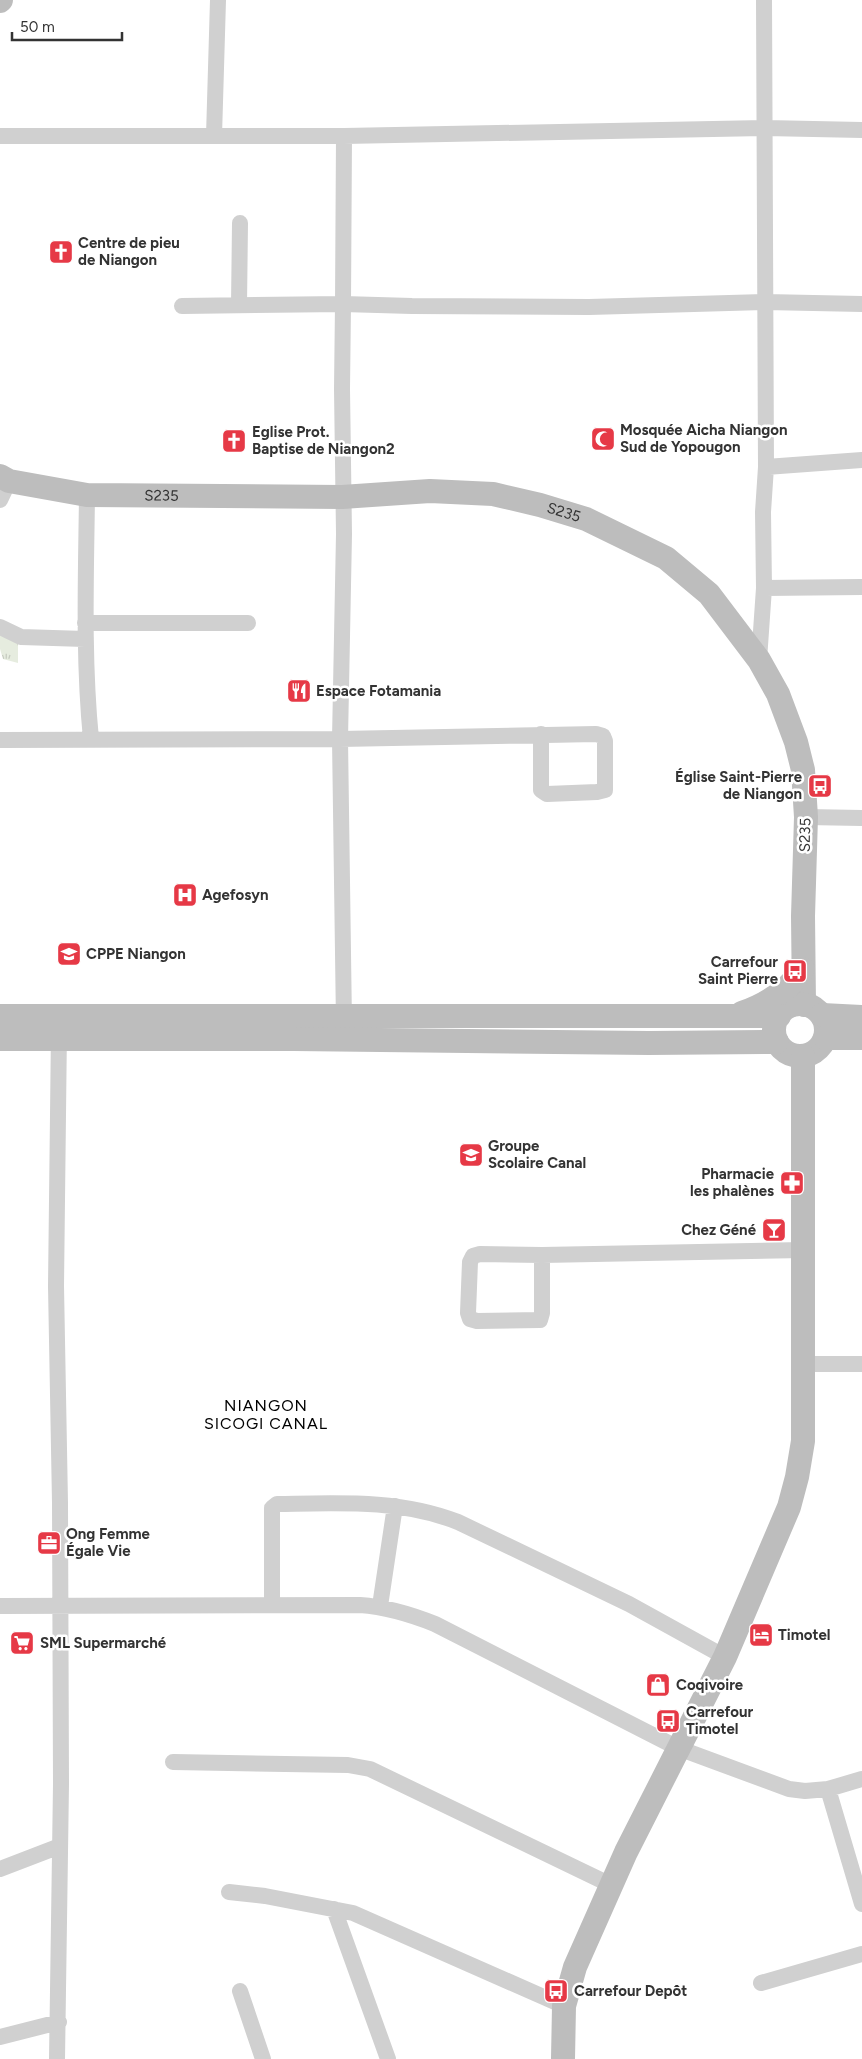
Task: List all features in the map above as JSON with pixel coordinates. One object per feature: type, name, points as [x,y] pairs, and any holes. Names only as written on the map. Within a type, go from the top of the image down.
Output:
[{"type":"street","points":[[214,136],[218,0]]},
{"type":"street","points":[[759,660],[764,588],[763,512],[766,466],[764,0]]},
{"type":"street","points":[[0,136],[344,136],[765,128],[862,130]]},
{"type":"street","points":[[343,1039],[340,739],[344,563],[342,497],[344,136]]},
{"type":"street","points":[[239,305],[240,223]]},
{"type":"street","points":[[182,306],[343,304],[650,307],[765,302],[862,304]]},
{"type":"street","points":[[766,466],[862,460]]},
{"type":"street","name":"S235","points":[[3,485],[87,495],[342,497],[430,491],[493,494],[540,504],[586,519],[666,558],[708,594],[759,660],[778,694],[796,742],[803,770],[806,817],[803,969],[813,1010]]},
{"type":"street","points":[[87,495],[85,631],[86,689],[91,739]]},
{"type":"street","points":[[764,588],[832,589],[862,587]]},
{"type":"street","points":[[0,628],[21,637],[85,631],[248,623]]},
{"type":"street","points":[[0,740],[340,739],[541,734],[596,734],[603,736],[605,741],[605,790],[598,792],[547,794],[541,790],[541,734]]},
{"type":"street","points":[[806,817],[862,818]]},
{"type":"street","points":[[732,1016],[750,1010],[777,995],[793,982],[803,969]]},
{"type":"street","points":[[813,1010],[826,1026],[825,1038],[817,1051],[803,1056],[792,1055],[777,1042],[775,1033],[779,1016],[786,1009],[794,1005],[813,1010],[862,1017]]},
{"type":"street","points":[[0,1039],[59,1028],[344,1016],[611,1014],[779,1016]]},
{"type":"street","points":[[0,1016],[59,1028],[343,1039],[777,1042]]},
{"type":"street","points":[[57,2059],[60,1846],[60,1606],[56,1286],[59,1028]]},
{"type":"street","points":[[825,1038],[862,1038]]},
{"type":"street","points":[[748,1042],[778,1062],[802,1090]]},
{"type":"street","points":[[563,2059],[564,2006],[575,1967],[611,1885],[725,1657],[789,1507],[797,1477],[803,1441],[803,1056]]},
{"type":"street","points":[[542,1255],[542,1313],[540,1320],[477,1321],[470,1319],[468,1313],[470,1262],[473,1256],[480,1254],[542,1255],[804,1250]]},
{"type":"street","points":[[803,1364],[862,1364]]},
{"type":"street","points":[[272,1605],[272,1508],[277,1504],[364,1503],[396,1506],[442,1516],[458,1522],[629,1604],[725,1657]]},
{"type":"street","points":[[380,1606],[396,1506]]},
{"type":"street","points":[[0,1606],[380,1606],[407,1613],[436,1624],[678,1748],[788,1789],[805,1791],[828,1789],[862,1779]]},
{"type":"street","points":[[173,1762],[348,1765],[370,1769],[611,1885]]},
{"type":"street","points":[[828,1789],[862,1904]]},
{"type":"street","points":[[0,1868],[60,1846]]},
{"type":"street","points":[[229,1892],[265,1896],[353,1913],[564,2006]]},
{"type":"street","points":[[334,1909],[388,2059]]},
{"type":"street","points":[[761,1983],[862,1954]]},
{"type":"street","points":[[240,1991],[263,2059]]},
{"type":"street","points":[[0,2037],[59,2022]]},
{"type":"green space","points":[[0,630],[18,639],[18,663],[3,659],[0,649]]},
{"type":"place","name":"Centre de pieu de Niangon","points":[[61,252]]},
{"type":"place","name":"Mosquée Aicha Niangon Sud de Yopougon","points":[[603,439]]},
{"type":"place","name":"Eglise Prot. Baptise de Niangon2","points":[[234,441]]},
{"type":"place","name":"Espace Fotamania","points":[[299,691]]},
{"type":"place","name":"Église Saint-Pierre de Niangon","points":[[820,786]]},
{"type":"place","name":"Agefosyn","points":[[185,895]]},
{"type":"place","name":"CPPE Niangon","points":[[69,954]]},
{"type":"place","name":"Carrefour Saint Pierre","points":[[795,971]]},
{"type":"place","name":"Groupe Scolaire Canal","points":[[471,1155]]},
{"type":"place","name":"Pharmacie les phalènes","points":[[792,1183]]},
{"type":"place","name":"Chez Géné","points":[[774,1230]]},
{"type":"place","name":"Ong Femme Égale Vie","points":[[49,1543]]},
{"type":"place","name":"Timotel","points":[[761,1635]]},
{"type":"place","name":"SML Supermarché","points":[[22,1643]]},
{"type":"place","name":"Coqivoire","points":[[658,1685]]},
{"type":"place","name":"Carrefour Timotel","points":[[668,1721]]},
{"type":"place","name":"Carrefour Depôt","points":[[556,1991]]},
{"type":"district","name":"NIANGON SICOGI CANAL","points":[[266,1414]]}]
